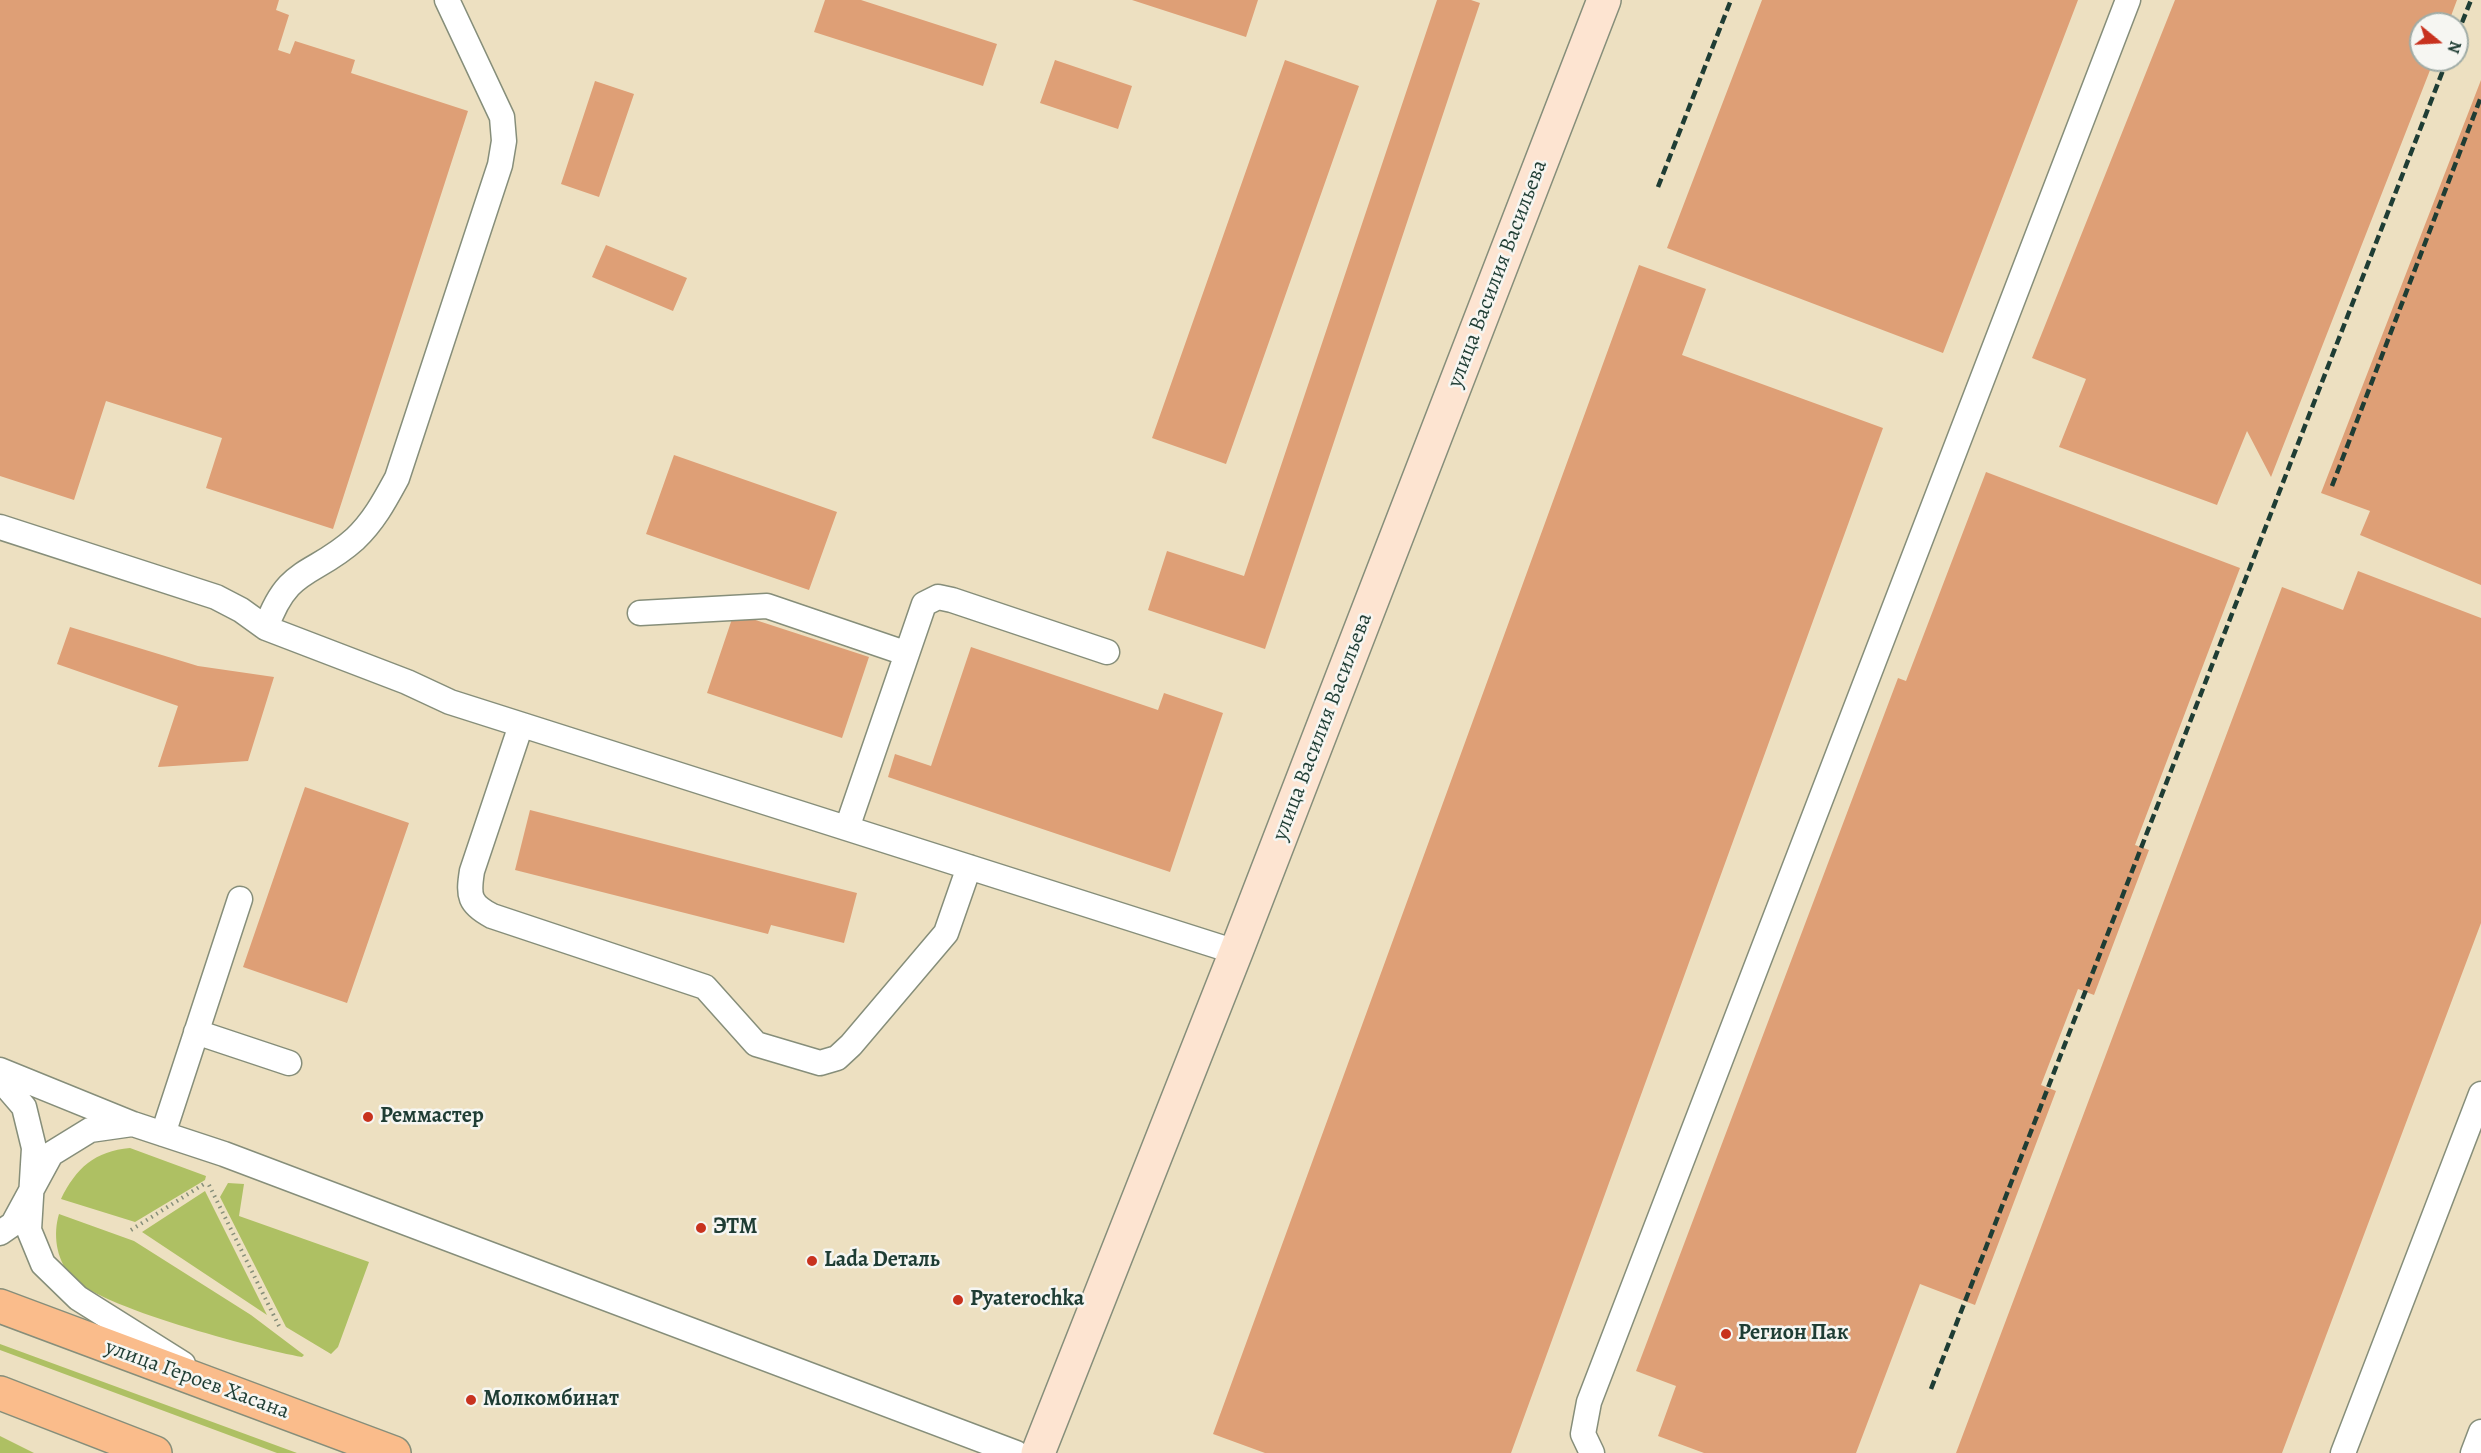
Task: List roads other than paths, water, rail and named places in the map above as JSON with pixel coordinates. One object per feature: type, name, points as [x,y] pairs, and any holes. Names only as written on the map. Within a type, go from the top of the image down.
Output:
[{"type":"main road","name":"улица Василия Васильева","points":[[1038,1453],[1236,952],[1604,0]]},
{"type":"main road","name":"улица Героев Хасана","points":[[0,1306],[394,1453]]},
{"type":"main road","points":[[0,1393],[155,1453]]},
{"type":"lane","points":[[266,627],[275,603],[286,587],[302,573],[339,552],[360,534],[371,522],[397,478],[500,165],[504,141],[502,117],[447,0]]},
{"type":"lane","points":[[1592,1453],[1583,1434],[1589,1402],[2128,0]]},
{"type":"lane","points":[[0,527],[216,597],[266,627],[407,682],[450,702],[1236,952]]},
{"type":"lane","points":[[846,828],[905,653],[924,604],[938,597],[1107,652]]},
{"type":"lane","points":[[640,613],[767,606],[905,653]]},
{"type":"lane","points":[[521,725],[472,871],[469,892],[476,908],[492,916],[705,987],[756,1044],[798,1059],[820,1063],[837,1058],[851,1045],[946,933],[969,867]]},
{"type":"lane","points":[[163,1134],[240,899]]},
{"type":"lane","points":[[196,1032],[289,1063]]},
{"type":"lane","points":[[0,1070],[133,1124],[224,1154],[1016,1453]]},
{"type":"lane","points":[[0,1079],[24,1107],[34,1148],[29,1230],[43,1264],[78,1298],[228,1392]]},
{"type":"lane","points":[[2343,1453],[2481,1094]]},
{"type":"lane","points":[[0,1233],[13,1224],[31,1196],[51,1154],[90,1130],[133,1124]]},
{"type":"lane","points":[[2473,1453],[2481,1432]]},
{"type":"railway","points":[[1658,187],[1731,0]]},
{"type":"railway","points":[[2466,12],[2471,0]]},
{"type":"railway","points":[[1931,1389],[2442,72]]},
{"type":"railway","points":[[2332,486],[2481,97]]},
{"type":"place","name":"Реммастер","points":[[368,1117]]},
{"type":"place","name":"ЭТМ","points":[[701,1228]]},
{"type":"place","name":"Lada Dеталь","points":[[812,1261]]},
{"type":"place","name":"Pyaterochka","points":[[958,1300]]},
{"type":"place","name":"Регион Пак","points":[[1726,1334]]},
{"type":"place","name":"Молкомбинат","points":[[471,1400]]}]
